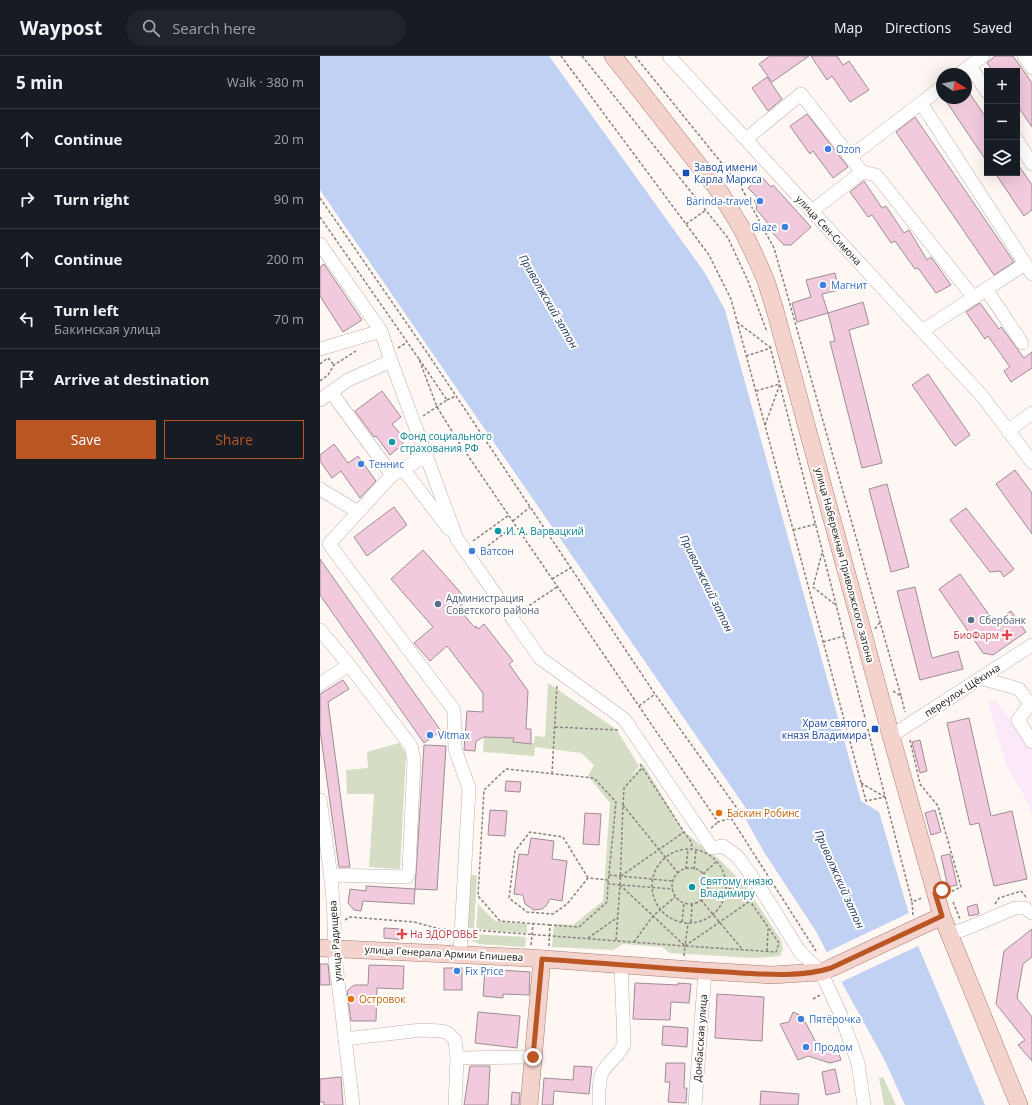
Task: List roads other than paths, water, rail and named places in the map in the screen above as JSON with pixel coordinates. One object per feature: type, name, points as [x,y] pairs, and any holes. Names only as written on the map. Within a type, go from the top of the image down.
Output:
[{"type":"main road","name":"улица Набережная Приволжского затона","points":[[613,56],[719,191],[742,229],[766,281],[776,310],[891,736],[942,916],[1019,1105]]},
{"type":"main road","points":[[826,970],[916,921],[942,916]]},
{"type":"main road","name":"улица Генерала Армии Епишева","points":[[327,948],[545,959],[771,975],[826,970]]},
{"type":"main road","points":[[529,1105],[533,1057],[545,959]]},
{"type":"street","name":"улица Сен-Симона","points":[[669,56],[982,396],[1032,462]]},
{"type":"street","points":[[968,68],[983,56]]},
{"type":"street","points":[[1024,56],[1032,68]]},
{"type":"street","points":[[970,66],[984,87]]},
{"type":"street","points":[[850,157],[936,92]]},
{"type":"street","points":[[746,139],[801,94],[862,172],[876,175],[974,298]]},
{"type":"street","points":[[921,103],[1029,269],[986,289],[922,331]]},
{"type":"street","points":[[1020,145],[1032,164]]},
{"type":"street","points":[[812,211],[862,172]]},
{"type":"street","points":[[320,244],[381,330],[426,456],[464,549]]},
{"type":"street","points":[[986,289],[1022,343]]},
{"type":"street","points":[[320,349],[381,330]]},
{"type":"street","points":[[320,400],[348,380],[391,360]]},
{"type":"street","points":[[331,392],[464,549],[540,658],[624,719],[712,848],[723,846],[738,857],[762,890],[800,952],[826,970],[858,1063],[864,1105]]},
{"type":"street","points":[[1008,430],[1032,413]]},
{"type":"street","points":[[426,456],[398,472],[328,544],[454,710],[456,750],[469,788],[460,954]]},
{"type":"street","points":[[320,488],[358,512]]},
{"type":"street","points":[[320,630],[349,665],[411,746],[414,760],[409,871],[407,877],[330,875]]},
{"type":"street","name":"переулок Щёкина","points":[[891,736],[1032,645]]},
{"type":"street","points":[[320,684],[349,665]]},
{"type":"street","points":[[980,678],[1019,689],[1030,704],[1018,720],[1032,742]]},
{"type":"street","name":"улица Радищева","points":[[320,800],[335,926],[327,948],[345,1039],[353,1105]]},
{"type":"street","points":[[949,934],[1016,908],[1025,908],[1032,913]]},
{"type":"street","points":[[599,1105],[602,1074],[619,1053],[624,1044],[621,964]]},
{"type":"street","name":"Донбасская улица","points":[[695,1105],[705,971]]},
{"type":"street","points":[[345,1039],[421,1030],[441,1031],[448,1034],[455,1040],[457,1058],[455,1105]]},
{"type":"street","points":[[457,1058],[533,1057]]},
{"type":"water","name":"Приволжский затон","points":[[320,56],[549,56],[705,273],[725,310],[861,801],[879,812],[919,948],[985,1105],[905,1105],[884,1059],[842,983],[817,933],[764,852],[746,820],[752,817],[320,190]]},
{"type":"place","name":"Ozon","points":[[828,149]]},
{"type":"place","name":"Завод имени Карла Маркса","points":[[686,173]]},
{"type":"place","name":"Barinda-travel","points":[[760,201]]},
{"type":"place","name":"Glaze","points":[[785,227]]},
{"type":"place","name":"Магнит","points":[[823,285]]},
{"type":"place","name":"Фонд социального страхования РФ","points":[[392,442]]},
{"type":"place","name":"Теннис","points":[[361,464]]},
{"type":"place","name":"И. А. Варвацкий","points":[[498,531]]},
{"type":"place","name":"Ватсон","points":[[472,551]]},
{"type":"place","name":"Администрация Советского района","points":[[438,604]]},
{"type":"place","name":"Сбербанк","points":[[971,620]]},
{"type":"place","name":"БиоФарм","points":[[1007,635]]},
{"type":"place","name":"Храм святого князя Владимира","points":[[875,729]]},
{"type":"place","name":"Vitmax","points":[[430,735]]},
{"type":"place","name":"Баскин Робинс","points":[[719,813]]},
{"type":"place","name":"Святому князю Владимиру","points":[[692,887]]},
{"type":"place","name":"На ЗДОРОВЬЕ","points":[[402,934]]},
{"type":"place","name":"Fix Price","points":[[457,971]]},
{"type":"place","name":"Островок","points":[[351,999]]},
{"type":"place","name":"Пятёрочка","points":[[801,1019]]},
{"type":"place","name":"Продом","points":[[806,1047]]}]
